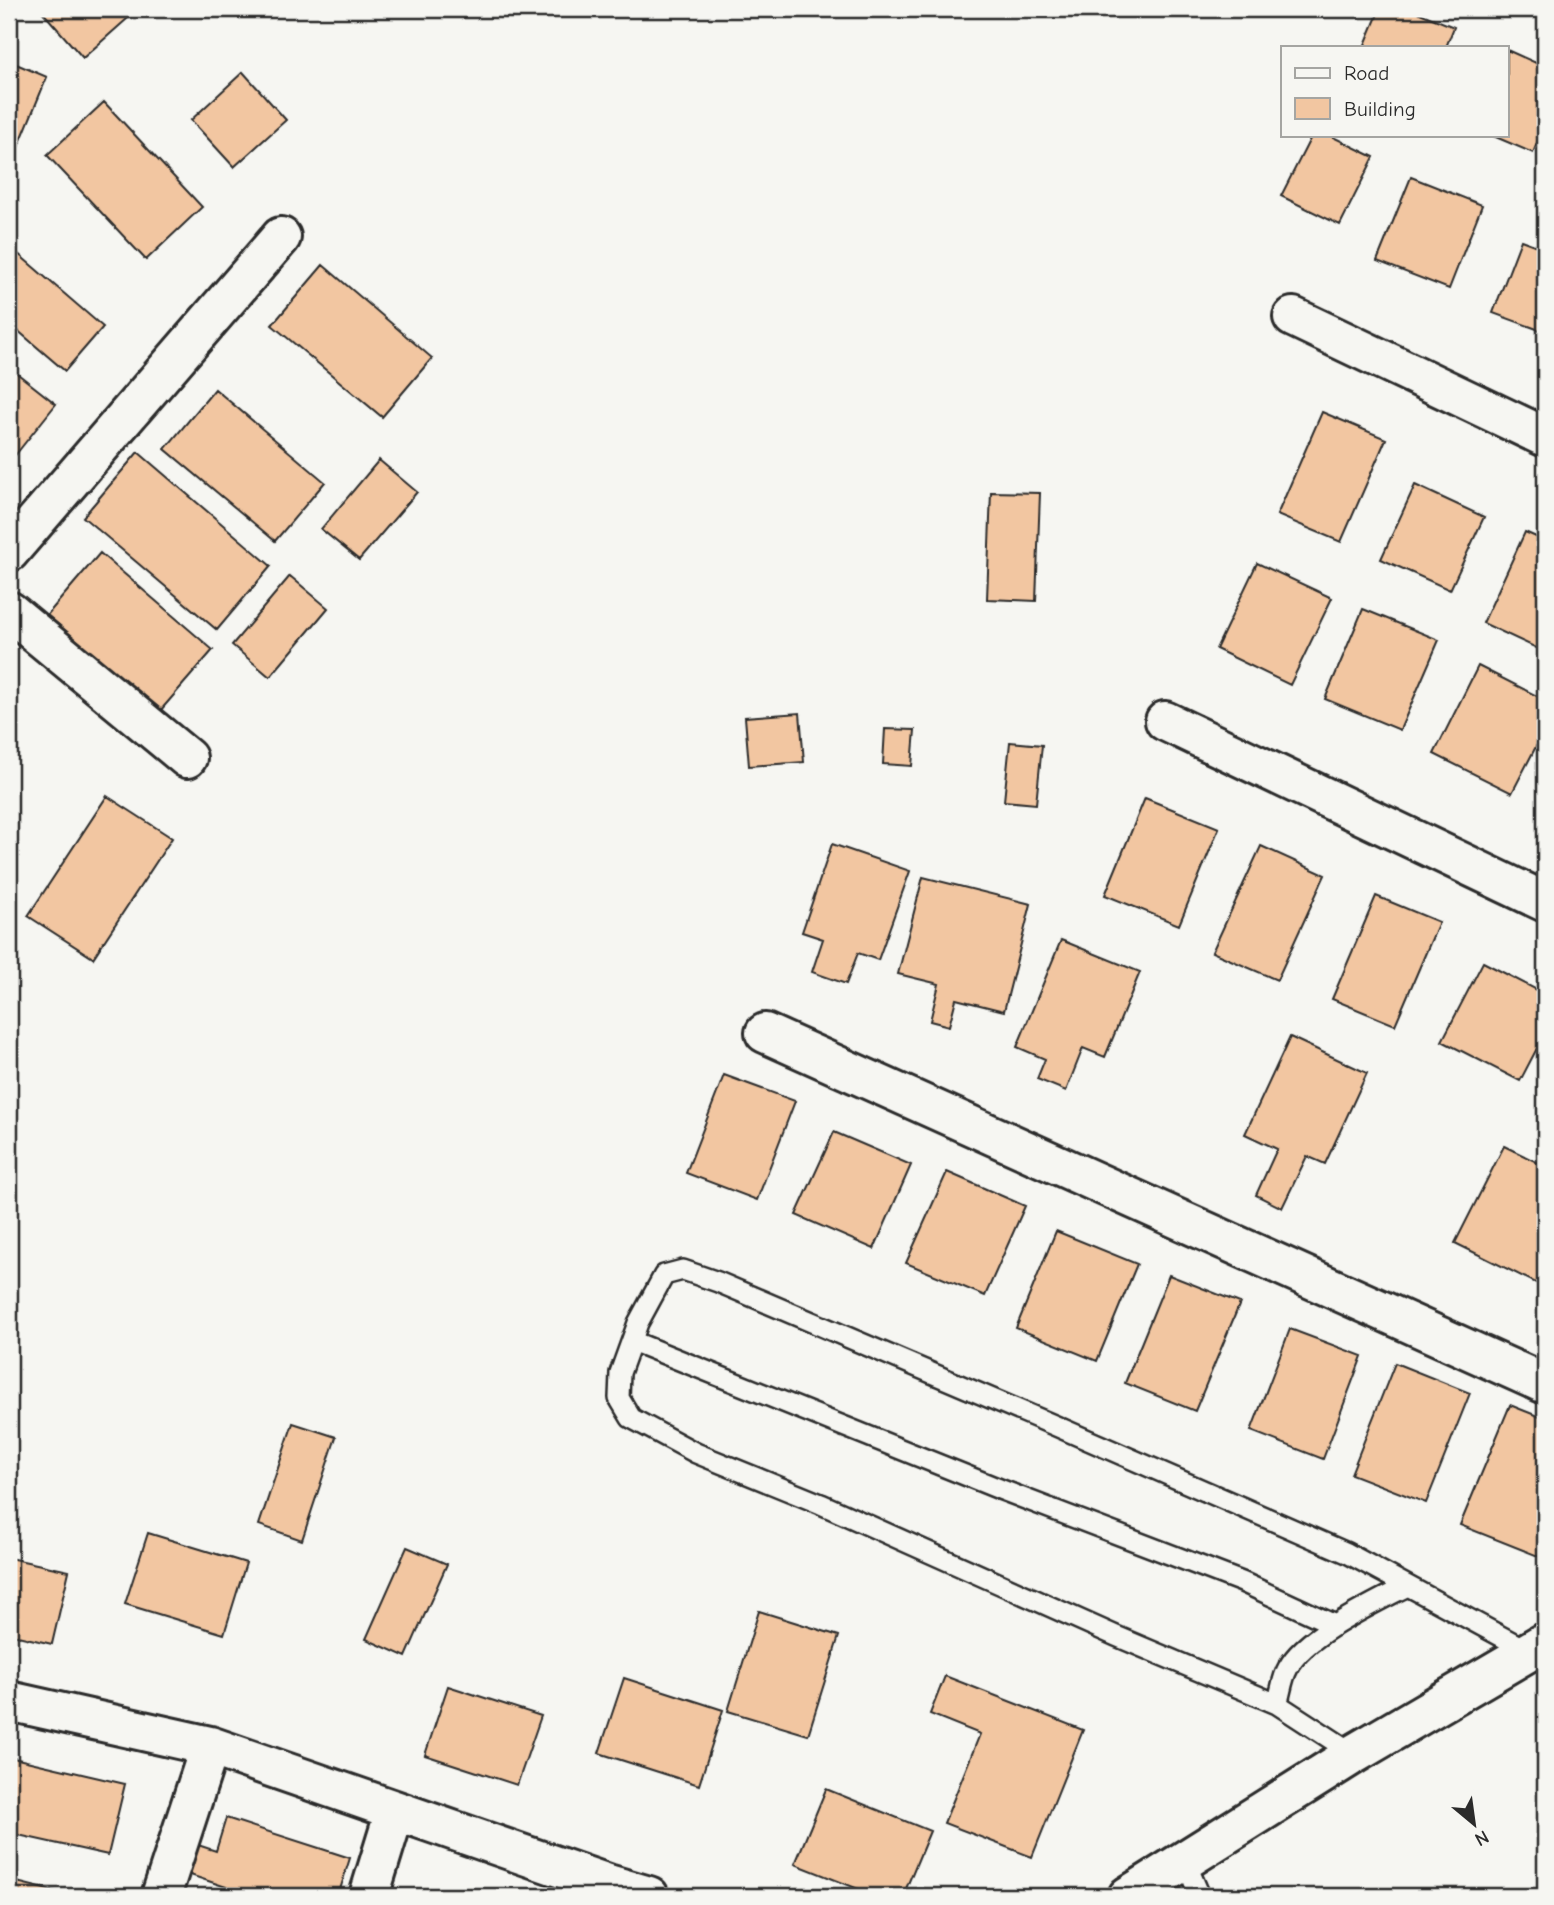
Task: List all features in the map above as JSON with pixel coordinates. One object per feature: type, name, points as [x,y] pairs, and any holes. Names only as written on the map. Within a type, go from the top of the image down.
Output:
[{"type":"street","points":[[9,552],[281,237]]},
{"type":"street","points":[[1293,317],[1545,436]]},
{"type":"street","points":[[9,611],[187,758]]},
{"type":"street","points":[[1165,721],[1545,902]]},
{"type":"street","points":[[765,1033],[1545,1384]]},
{"type":"street","points":[[1128,1896],[1354,1755],[1537,1647]]},
{"type":"street","points":[[9,1704],[210,1746],[395,1811],[606,1890],[649,1896]]},
{"type":"street","points":[[161,1896],[210,1746]]},
{"type":"street","points":[[369,1896],[395,1811]]},
{"type":"lane","points":[[1354,1755],[1278,1704],[1116,1636],[821,1504],[696,1453],[631,1418],[619,1398],[620,1373],[638,1323],[664,1275],[683,1270],[718,1282],[1094,1442],[1347,1553],[1407,1586],[1537,1647]]},
{"type":"lane","points":[[632,1341],[1002,1490],[1241,1582],[1335,1625]]},
{"type":"lane","points":[[1278,1704],[1288,1667],[1306,1647],[1335,1625],[1407,1586]]},
{"type":"lane","points":[[1185,1861],[1200,1896]]},
{"type":"building","points":[[40,9],[134,9],[136,11],[83,58]]},
{"type":"building","points":[[1380,9],[1410,9],[1454,27],[1446,46],[1364,46]]},
{"type":"building","points":[[1508,50],[1545,67],[1545,124],[1533,153],[1493,136],[1508,136]]},
{"type":"building","points":[[9,61],[47,77],[17,150],[9,147]]},
{"type":"building","points":[[243,72],[286,120],[234,167],[191,120]]},
{"type":"building","points":[[104,102],[202,207],[146,260],[47,155]]},
{"type":"building","points":[[1311,136],[1331,136],[1374,157],[1340,225],[1281,196]]},
{"type":"building","points":[[1411,177],[1482,205],[1449,289],[1377,261]]},
{"type":"building","points":[[1521,240],[1545,249],[1545,332],[1493,313]]},
{"type":"building","points":[[9,246],[103,327],[65,371],[9,323]]},
{"type":"building","points":[[323,265],[432,358],[382,417],[272,325]]},
{"type":"building","points":[[9,367],[56,404],[9,463]]},
{"type":"building","points":[[215,389],[325,482],[275,541],[165,449]]},
{"type":"building","points":[[1322,412],[1386,439],[1341,542],[1277,515]]},
{"type":"building","points":[[138,452],[271,566],[217,630],[83,517]]},
{"type":"building","points":[[379,460],[417,492],[359,560],[321,529]]},
{"type":"building","points":[[1415,485],[1484,517],[1450,590],[1381,559]]},
{"type":"building","points":[[991,492],[1040,493],[1036,601],[987,599]]},
{"type":"building","points":[[1525,532],[1545,541],[1545,652],[1483,623]]},
{"type":"building","points":[[100,553],[213,650],[160,711],[47,615]]},
{"type":"building","points":[[1257,563],[1332,598],[1290,685],[1216,649]]},
{"type":"building","points":[[290,576],[328,608],[270,677],[232,645]]},
{"type":"building","points":[[1363,609],[1439,640],[1400,730],[1325,699]]},
{"type":"building","points":[[1478,666],[1545,700],[1545,729],[1512,793],[1434,754]]},
{"type":"building","points":[[800,713],[804,762],[749,766],[745,717]]},
{"type":"building","points":[[885,729],[915,730],[912,766],[883,764]]},
{"type":"building","points":[[1010,742],[1042,745],[1036,804],[1004,801]]},
{"type":"building","points":[[107,796],[172,838],[93,958],[28,916]]},
{"type":"building","points":[[1145,798],[1219,828],[1179,925],[1105,895]]},
{"type":"building","points":[[832,844],[910,871],[878,960],[858,953],[846,984],[812,972],[823,939],[802,932]]},
{"type":"building","points":[[1261,846],[1325,875],[1277,980],[1212,952]]},
{"type":"building","points":[[923,877],[1031,904],[1004,1011],[956,999],[949,1026],[930,1021],[939,984],[898,974]]},
{"type":"building","points":[[1376,896],[1439,922],[1395,1025],[1332,999]]},
{"type":"building","points":[[1061,940],[1140,972],[1105,1057],[1083,1048],[1066,1091],[1037,1079],[1045,1059],[1017,1047]]},
{"type":"building","points":[[1483,962],[1545,994],[1545,1033],[1520,1081],[1442,1041]]},
{"type":"building","points":[[1290,1037],[1367,1073],[1325,1164],[1307,1156],[1282,1208],[1256,1195],[1277,1149],[1245,1134]]},
{"type":"building","points":[[724,1075],[795,1101],[757,1200],[686,1173]]},
{"type":"building","points":[[834,1132],[911,1165],[874,1249],[796,1215]]},
{"type":"building","points":[[1504,1146],[1545,1166],[1545,1275],[1540,1285],[1455,1243]]},
{"type":"building","points":[[947,1172],[1025,1206],[985,1296],[906,1263]]},
{"type":"building","points":[[1056,1231],[1137,1264],[1097,1361],[1016,1328]]},
{"type":"building","points":[[1169,1275],[1240,1303],[1195,1411],[1125,1383]]},
{"type":"building","points":[[1290,1329],[1362,1356],[1323,1459],[1251,1431]]},
{"type":"building","points":[[1395,1363],[1470,1393],[1426,1503],[1351,1474]]},
{"type":"building","points":[[1510,1405],[1545,1419],[1543,1558],[1460,1525]]},
{"type":"building","points":[[293,1423],[336,1437],[302,1540],[259,1525]]},
{"type":"building","points":[[148,1533],[246,1563],[224,1634],[125,1604]]},
{"type":"building","points":[[407,1547],[447,1564],[406,1657],[366,1639]]},
{"type":"building","points":[[9,1558],[69,1571],[52,1644],[9,1634]]},
{"type":"building","points":[[759,1611],[839,1636],[808,1735],[728,1711]]},
{"type":"building","points":[[945,1676],[1083,1730],[1032,1857],[944,1823],[980,1734],[930,1714]]},
{"type":"building","points":[[624,1678],[723,1710],[699,1785],[599,1753]]},
{"type":"building","points":[[448,1686],[541,1716],[517,1785],[425,1755]]},
{"type":"building","points":[[9,1757],[125,1784],[108,1855],[9,1833]]},
{"type":"building","points":[[826,1789],[930,1831],[903,1896],[876,1896],[795,1864]]},
{"type":"building","points":[[226,1818],[350,1858],[338,1896],[223,1896],[226,1887],[184,1873],[195,1844],[216,1851]]},
{"type":"building","points":[[9,1880],[72,1896],[9,1896]]},
{"type":"building","points":[[382,1885],[423,1896],[379,1896]]}]
